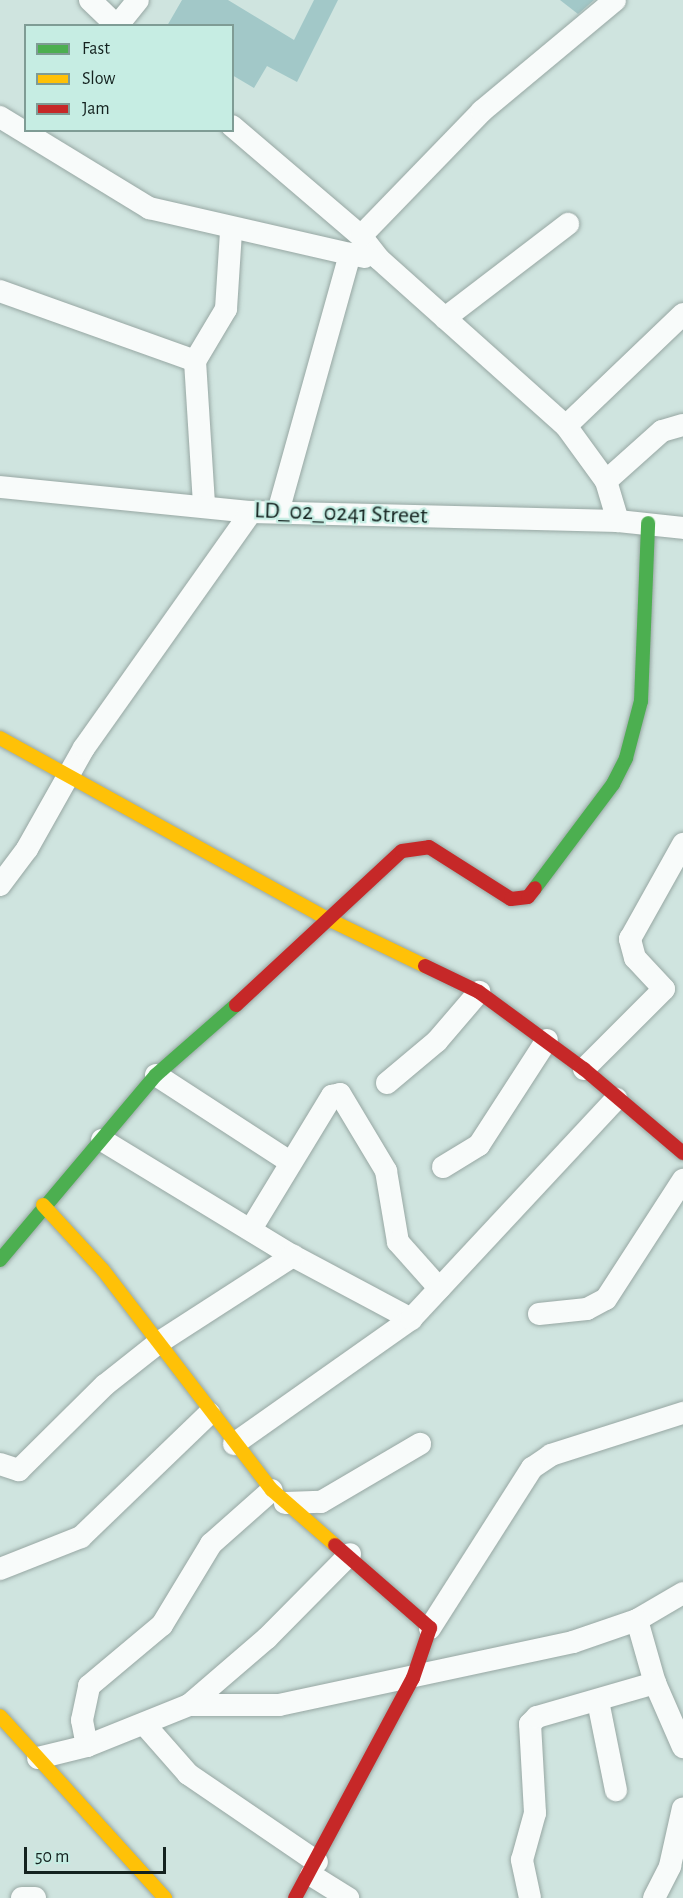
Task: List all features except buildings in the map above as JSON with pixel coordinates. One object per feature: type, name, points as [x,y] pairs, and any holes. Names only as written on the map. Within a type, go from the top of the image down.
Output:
[{"type":"street","points":[[90,0],[115,24]]},
{"type":"street","points":[[119,24],[138,0]]},
{"type":"street","points":[[278,512],[356,245],[482,111],[615,0]]},
{"type":"street","points":[[0,117],[129,200],[231,231],[356,245]]},
{"type":"street","points":[[234,128],[356,245],[379,259],[566,426],[606,481],[618,521]]},
{"type":"street","points":[[445,318],[568,224]]},
{"type":"street","points":[[204,504],[195,361],[226,309],[231,231]]},
{"type":"street","points":[[0,291],[195,361]]},
{"type":"street","points":[[566,426],[683,314]]},
{"type":"street","points":[[606,481],[662,431],[683,425]]},
{"type":"street","name":"LD_02_0241 Street","points":[[5,481],[204,504],[251,512],[618,521],[683,528]]},
{"type":"street","points":[[0,885],[68,777],[251,512]]},
{"type":"street","points":[[0,1260],[43,1205],[156,1076],[332,921],[402,851],[416,846],[429,847],[511,899],[528,897],[613,784],[626,758],[641,701],[648,523]]},
{"type":"street","points":[[0,738],[332,921],[479,992],[584,1069],[616,1100],[683,1153]]},
{"type":"street","points":[[584,1069],[664,989],[635,958],[630,939],[683,844]]},
{"type":"street","points":[[387,1083],[437,1041],[479,992]]},
{"type":"street","points":[[443,1167],[478,1145],[547,1040]]},
{"type":"street","points":[[156,1076],[290,1162]]},
{"type":"street","points":[[251,1229],[332,1096],[345,1097],[387,1171],[398,1242],[439,1288]]},
{"type":"street","points":[[234,1444],[333,1369],[411,1319],[616,1100]]},
{"type":"street","points":[[102,1140],[293,1256],[411,1319]]},
{"type":"street","points":[[539,1314],[587,1309],[606,1299],[683,1180]]},
{"type":"street","points":[[43,1205],[158,1343],[209,1414],[278,1496],[350,1554],[430,1628]]},
{"type":"street","points":[[0,1464],[19,1470],[105,1384],[158,1343],[293,1256]]},
{"type":"street","points":[[295,1898],[314,1868],[413,1678],[430,1628],[532,1468],[551,1455],[683,1413]]},
{"type":"street","points":[[0,1569],[81,1537],[209,1414]]},
{"type":"street","points":[[87,1746],[82,1720],[89,1686],[162,1625],[211,1544],[278,1496],[321,1502],[420,1444]]},
{"type":"street","points":[[38,1758],[87,1746],[145,1725],[189,1705],[267,1638],[350,1554]]},
{"type":"street","points":[[189,1705],[279,1705],[573,1642],[637,1620],[683,1593]]},
{"type":"street","points":[[637,1620],[655,1683],[683,1747]]},
{"type":"street","points":[[530,1898],[522,1860],[535,1804],[530,1724],[537,1717],[655,1683]]},
{"type":"street","points":[[598,1701],[616,1790]]},
{"type":"street","points":[[0,1716],[165,1898]]},
{"type":"street","points":[[145,1725],[189,1774],[314,1868],[348,1898]]},
{"type":"street","points":[[654,1898],[676,1869],[683,1808]]},
{"type":"street","points":[[22,1898],[35,1898]]},
{"type":"traffic: fast","points":[[535,888],[613,784],[626,758],[641,701],[648,523]]},
{"type":"traffic: fast","points":[[0,1260],[156,1075],[236,1005]]},
{"type":"traffic: slow","points":[[0,738],[332,921],[425,966]]},
{"type":"traffic: slow","points":[[43,1205],[103,1270],[272,1490],[335,1545]]},
{"type":"traffic: slow","points":[[0,1716],[165,1898]]},
{"type":"traffic: jam","points":[[236,1005],[402,851],[429,847],[511,899],[528,897],[535,888]]},
{"type":"traffic: jam","points":[[425,966],[479,992],[584,1069],[683,1153]]},
{"type":"traffic: jam","points":[[295,1898],[413,1678],[430,1628],[335,1545]]}]
